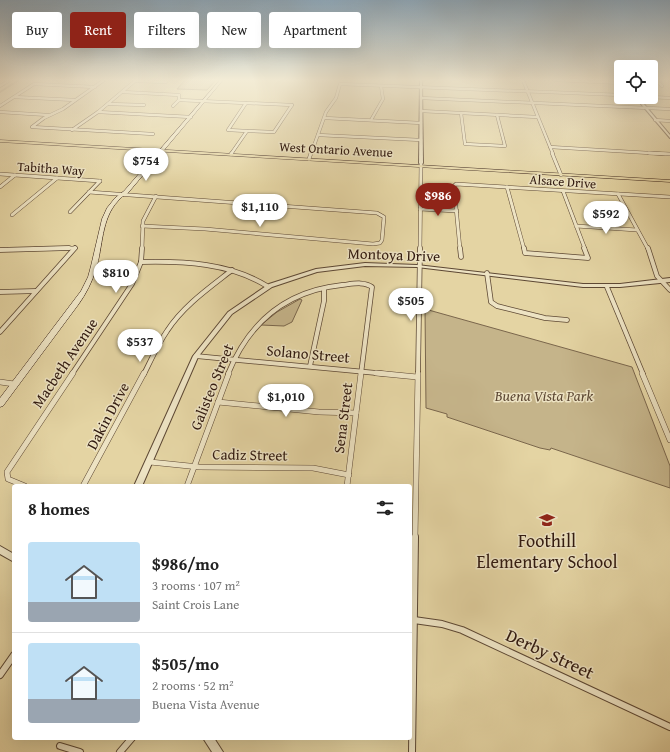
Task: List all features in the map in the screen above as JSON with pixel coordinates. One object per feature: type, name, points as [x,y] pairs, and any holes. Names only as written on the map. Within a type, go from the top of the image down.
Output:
[{"type":"main road","points":[[0,404],[79,300],[91,278],[97,258],[101,229],[112,206],[121,194],[120,191],[189,117]]},
{"type":"main road","name":"West Ontario Avenue","points":[[0,140],[421,164],[670,181]]},
{"type":"main road","name":"West Ontario Avenue","points":[[560,173],[670,178]]},
{"type":"street","points":[[38,115],[49,116]]},
{"type":"street","points":[[72,130],[94,115]]},
{"type":"street","points":[[154,115],[189,117]]},
{"type":"street","points":[[238,115],[228,130],[274,132],[285,115]]},
{"type":"street","points":[[371,120],[374,115]]},
{"type":"street","points":[[412,752],[421,115]]},
{"type":"street","points":[[461,115],[465,144],[505,146],[497,115]]},
{"type":"street","points":[[499,115],[537,117],[560,173]]},
{"type":"street","points":[[651,115],[670,137]]},
{"type":"street","points":[[49,116],[32,127],[153,134]]},
{"type":"street","points":[[309,158],[325,118],[421,123]]},
{"type":"street","points":[[655,120],[670,121]]},
{"type":"street","points":[[232,153],[247,131]]},
{"type":"street","points":[[318,135],[421,140]]},
{"type":"street","points":[[550,147],[670,154]]},
{"type":"street","name":"Tabitha Way","points":[[0,174],[100,181],[89,192]]},
{"type":"street","points":[[0,187],[15,175]]},
{"type":"street","points":[[12,215],[57,178]]},
{"type":"street","name":"Alsace Drive","points":[[457,211],[454,186],[456,184],[670,197]]},
{"type":"street","points":[[507,187],[525,253],[588,258],[563,191]]},
{"type":"street","points":[[70,212],[89,192],[377,213],[384,217],[382,240],[380,244],[239,234],[205,229],[142,226]]},
{"type":"street","points":[[618,194],[648,249],[654,270],[661,281],[670,290]]},
{"type":"street","name":"Macbeth Avenue","points":[[21,484],[6,476],[9,468],[132,284],[141,262],[142,226],[147,211],[156,196]]},
{"type":"street","points":[[420,209],[457,211],[461,256]]},
{"type":"street","points":[[576,226],[637,230]]},
{"type":"street","points":[[0,250],[75,248],[0,332]]},
{"type":"street","points":[[141,262],[205,266],[232,270],[247,274],[267,286]]},
{"type":"street","name":"Montoya Drive","points":[[139,484],[196,356],[213,330],[228,313],[240,302],[267,286],[310,271],[331,267],[370,264],[487,273],[557,283],[607,287],[670,280]]},
{"type":"street","name":"Dakin Drive","points":[[84,484],[167,331],[179,314],[194,299],[232,270]]},
{"type":"street","points":[[487,273],[491,302],[497,306],[545,318],[567,320]]},
{"type":"street","name":"Galisteo Street","points":[[188,484],[234,360],[251,331],[268,315],[293,300],[324,289],[347,285],[368,284]]},
{"type":"street","name":"Sena Street","points":[[347,484],[372,287],[368,284]]},
{"type":"street","points":[[607,287],[670,440]]},
{"type":"street","points":[[310,366],[324,301],[324,289]]},
{"type":"street","points":[[0,292],[36,292]]},
{"type":"street","name":"Solano Street","points":[[196,356],[417,377]]},
{"type":"street","points":[[0,382],[14,384]]},
{"type":"street","points":[[218,402],[319,412],[356,413]]},
{"type":"street","name":"Cadiz Street","points":[[150,462],[194,466],[313,468],[349,475]]},
{"type":"street","points":[[0,550],[12,557]]},
{"type":"street","name":"Derby Street","points":[[414,620],[442,624],[462,630],[670,727]]},
{"type":"street","points":[[0,675],[12,658]]},
{"type":"street","points":[[120,752],[130,740]]},
{"type":"street","points":[[209,740],[218,752]]},
{"type":"street","points":[[60,746],[80,752]]},
{"type":"green space","points":[[300,299],[302,300],[292,322],[284,326],[261,325],[277,312]]},
{"type":"green space","name":"Buena Vista Park","points":[[425,309],[632,367],[670,466],[670,488],[551,448],[550,450],[540,448],[447,417],[447,414],[426,408]]},
{"type":"place","name":"Foothill Elementary School","points":[[547,520]]}]
